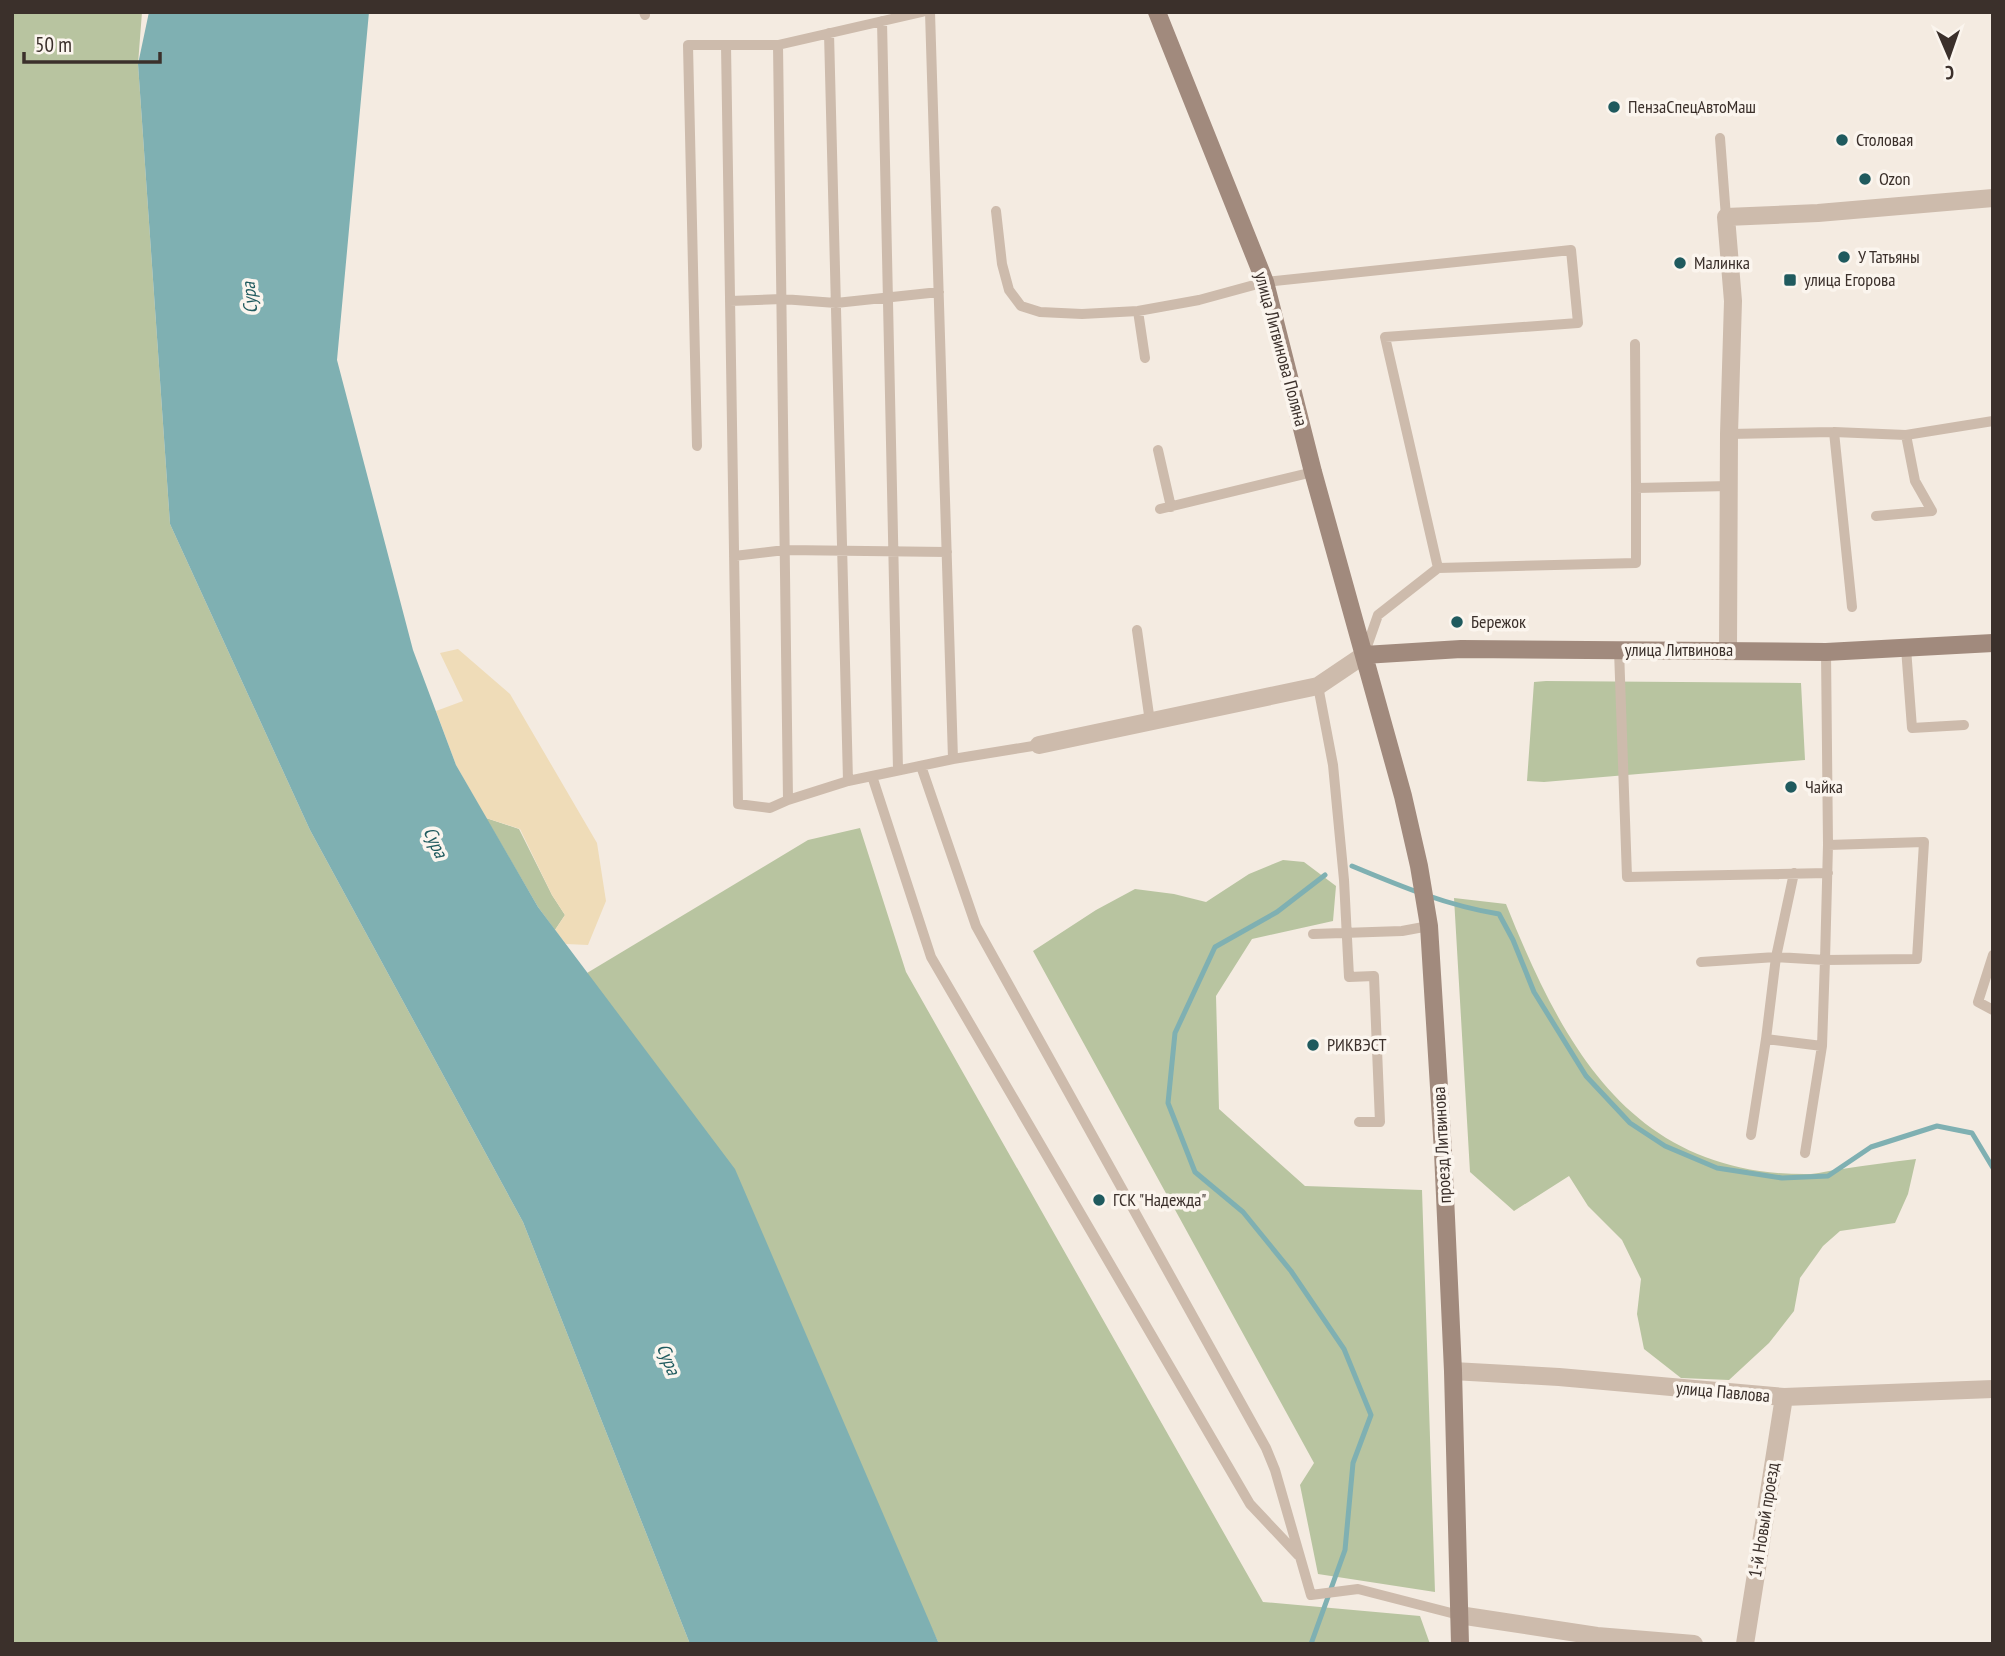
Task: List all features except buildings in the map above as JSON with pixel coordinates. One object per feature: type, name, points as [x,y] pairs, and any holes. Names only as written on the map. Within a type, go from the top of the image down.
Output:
[{"type":"main road","name":"улица Литвинова Поляна","points":[[1157,12],[1265,282],[1313,472],[1364,655]]},
{"type":"main road","name":"улица Литвинова","points":[[1364,655],[1461,649],[1826,652],[1993,643]]},
{"type":"main road","name":"проезд Литвинова","points":[[1364,655],[1419,866],[1429,926],[1444,1162],[1460,1644]]},
{"type":"street","points":[[1728,650],[1733,301],[1726,217],[1818,214],[1993,198]]},
{"type":"street","points":[[1039,745],[1318,686],[1364,655]]},
{"type":"street","name":"улица Павлова","points":[[1453,1371],[1559,1377],[1784,1397],[1993,1389]]},
{"type":"street","name":"1-й Новый проезд","points":[[1745,1644],[1784,1397]]},
{"type":"street","points":[[1460,1615],[1597,1636],[1694,1644]]},
{"type":"lane","points":[[696,446],[688,45],[778,45],[922,12]]},
{"type":"lane","points":[[930,12],[953,759]]},
{"type":"lane","points":[[882,21],[898,771]]},
{"type":"lane","points":[[829,33],[848,781]]},
{"type":"lane","points":[[726,45],[738,804],[770,808],[848,781],[953,759],[1039,745]]},
{"type":"lane","points":[[778,45],[788,800]]},
{"type":"lane","points":[[1720,138],[1726,217]]},
{"type":"lane","points":[[996,211],[1009,290],[1021,306],[1040,312],[1082,314],[1138,311],[1199,300],[1265,282],[1571,250],[1578,323],[1385,337],[1438,568]]},
{"type":"lane","points":[[730,301],[782,299],[836,303],[939,292]]},
{"type":"lane","points":[[1138,311],[1145,358]]},
{"type":"lane","points":[[1364,655],[1378,615],[1438,568],[1636,564],[1635,344]]},
{"type":"lane","points":[[1729,434],[1834,432],[1906,435],[1993,421]]},
{"type":"lane","points":[[1834,432],[1852,607]]},
{"type":"lane","points":[[1876,516],[1932,511],[1915,481],[1906,435]]},
{"type":"lane","points":[[1158,450],[1165,508],[1313,472]]},
{"type":"lane","points":[[1636,488],[1730,486]]},
{"type":"lane","points":[[734,556],[785,550],[947,552]]},
{"type":"lane","points":[[1137,630],[1150,722]]},
{"type":"lane","points":[[1906,648],[1912,728],[1964,725]]},
{"type":"lane","points":[[1619,650],[1627,877],[1828,873]]},
{"type":"lane","points":[[1805,1153],[1822,1046],[1828,873],[1826,652]]},
{"type":"lane","points":[[1318,686],[1333,765],[1349,978],[1374,976],[1380,1122],[1359,1122]]},
{"type":"lane","points":[[921,766],[976,926],[1266,1448],[1275,1470],[1311,1595],[1358,1589],[1460,1615]]},
{"type":"lane","points":[[872,776],[931,957],[1250,1504],[1301,1558]]},
{"type":"lane","points":[[1701,961],[1776,957],[1825,960],[1917,959],[1924,842],[1828,845]]},
{"type":"lane","points":[[1751,1135],[1776,957],[1794,873]]},
{"type":"lane","points":[[1313,934],[1402,931],[1429,926]]},
{"type":"lane","points":[[1993,955],[1978,1002],[1993,1010]]},
{"type":"lane","points":[[1766,1039],[1822,1046]]},
{"type":"green space","points":[[12,12],[142,12],[138,64],[170,524],[310,830],[523,1222],[690,1644],[12,1644]]},
{"type":"green space","points":[[1534,682],[1801,683],[1805,760],[1544,782],[1527,781]]},
{"type":"green space","points":[[486,818],[519,829],[565,915],[555,930],[538,907]]},
{"type":"green space","points":[[860,828],[906,972],[1263,1602],[1420,1616],[1430,1644],[939,1644],[916,1595],[587,973],[808,840]]},
{"type":"green space","points":[[1283,860],[1304,862],[1336,886],[1333,921],[1252,939],[1216,996],[1219,1109],[1305,1186],[1422,1190],[1435,1592],[1318,1574],[1300,1485],[1314,1463],[1033,951],[1096,910],[1135,889],[1174,894],[1206,902],[1249,874]]},
{"type":"green space","points":[[1454,898],[1506,904],[1553,1008],[1581,1054],[1614,1094],[1652,1128],[1696,1153],[1749,1169],[1811,1174],[1916,1159],[1908,1194],[1895,1223],[1840,1231],[1823,1246],[1800,1278],[1794,1311],[1769,1343],[1729,1380],[1681,1378],[1644,1349],[1637,1314],[1641,1279],[1622,1240],[1588,1206],[1569,1176],[1514,1211],[1470,1172]]},
{"type":"sand","points":[[458,649],[510,694],[597,843],[606,901],[588,945],[566,944],[555,930],[565,915],[552,895],[520,829],[486,818],[456,765],[436,711],[463,701],[440,653]]},
{"type":"water","name":"Сура","points":[[149,12],[369,12],[337,360],[413,650],[456,765],[538,907],[735,1169],[939,1644],[690,1644],[523,1222],[310,830],[170,524],[138,64]]},
{"type":"waterway","points":[[1352,866],[1443,901],[1499,914],[1513,940],[1534,992],[1586,1076],[1630,1123],[1665,1146],[1717,1168],[1782,1178],[1828,1176],[1871,1147],[1937,1126],[1972,1133],[1993,1168]]},
{"type":"waterway","points":[[1311,1644],[1345,1550],[1353,1463],[1371,1415],[1344,1349],[1291,1271],[1243,1212],[1195,1172],[1168,1103],[1175,1033],[1215,947],[1277,912],[1325,875]]},
{"type":"place","name":"ПензаСпецАвтоМаш","points":[[1614,107]]},
{"type":"place","name":"Столовая","points":[[1842,140]]},
{"type":"place","name":"Ozon","points":[[1865,179]]},
{"type":"place","name":"У Татьяны","points":[[1844,257]]},
{"type":"place","name":"Малинка","points":[[1680,263]]},
{"type":"place","name":"улица Егорова","points":[[1790,280]]},
{"type":"place","name":"Бережок","points":[[1457,622]]},
{"type":"place","name":"Чайка","points":[[1791,787]]},
{"type":"place","name":"РИКВЭСТ","points":[[1313,1045]]},
{"type":"place","name":"ГСК \"Надежда\"","points":[[1099,1200]]}]
